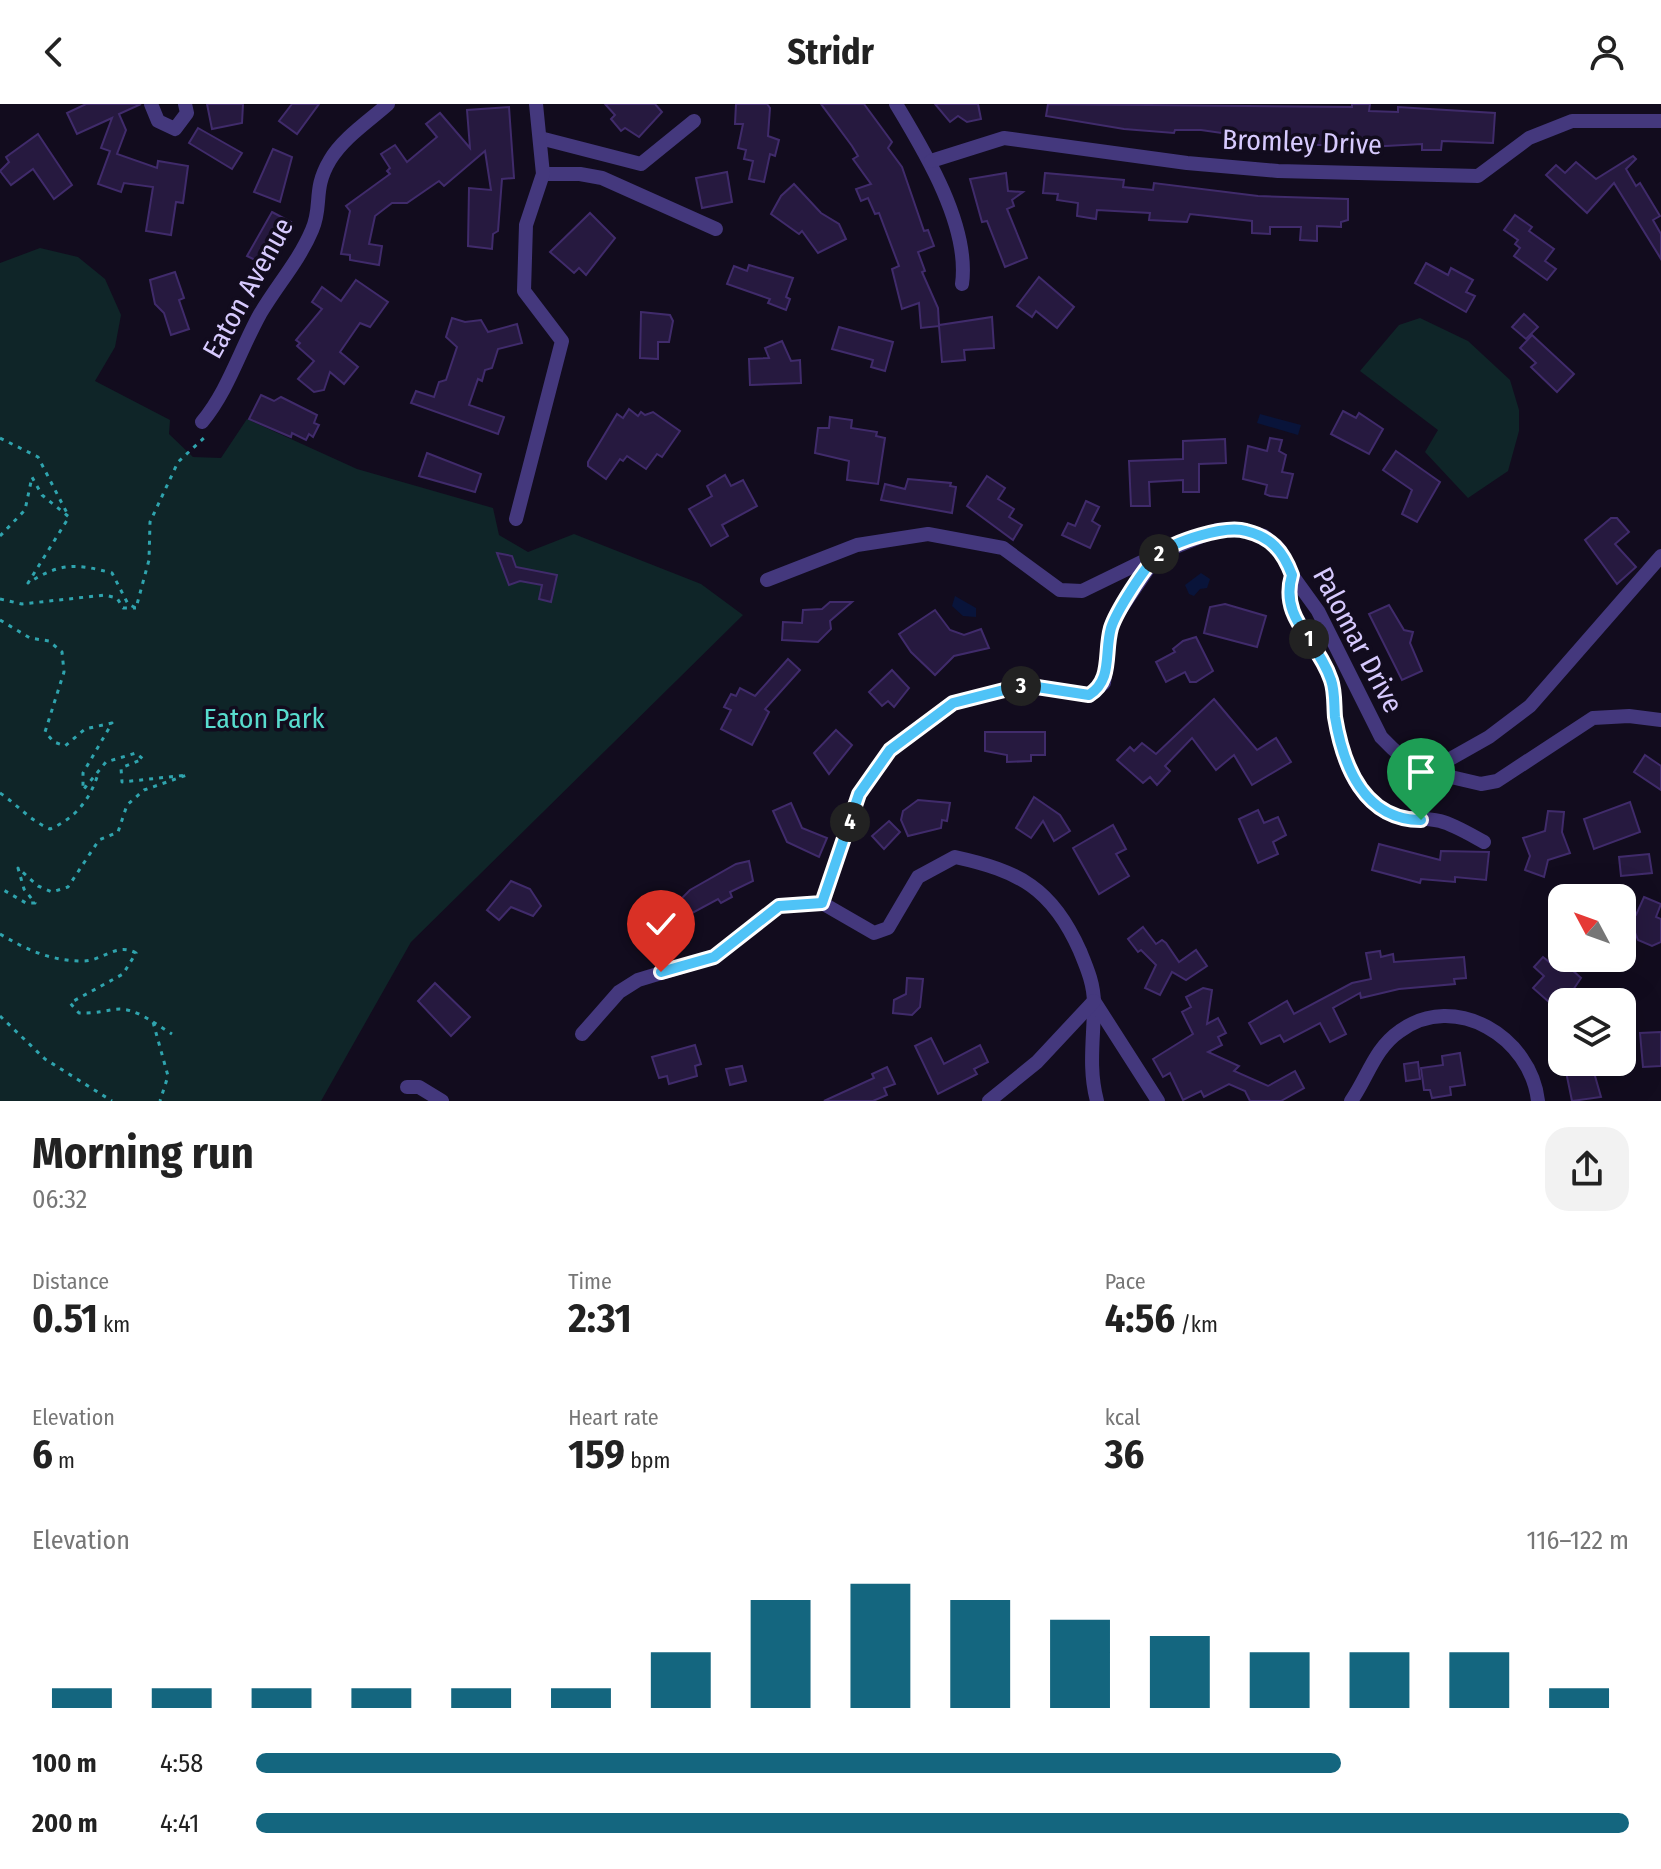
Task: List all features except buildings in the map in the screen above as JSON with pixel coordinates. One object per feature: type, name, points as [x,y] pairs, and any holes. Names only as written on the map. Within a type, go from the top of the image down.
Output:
[{"type":"street","points":[[151,104],[158,121],[175,129],[187,113],[185,104]]},
{"type":"street","name":"Eaton Avenue","points":[[202,422],[217,403],[262,310],[291,270],[314,227],[315,197],[327,166],[388,104]]},
{"type":"street","points":[[516,519],[562,341],[524,291],[526,225],[543,174],[536,104]]},
{"type":"street","points":[[896,104],[931,161],[965,259],[962,284]]},
{"type":"street","points":[[540,138],[641,164],[694,121]]},
{"type":"street","name":"Bromley Drive","points":[[931,161],[1004,138],[1187,163],[1278,171],[1478,176],[1529,138],[1572,121],[1661,121]]},
{"type":"street","points":[[543,174],[580,174],[602,178],[716,229]]},
{"type":"street","name":"Palomar Drive","points":[[767,580],[857,545],[928,534],[1003,548],[1060,590],[1082,591],[1158,554],[1217,530],[1240,529],[1264,536],[1279,549],[1292,575],[1318,611],[1381,737],[1402,757],[1467,782],[1497,781],[1593,718],[1629,716],[1661,720]]},
{"type":"street","points":[[822,903],[859,794],[890,750],[953,703],[1024,685],[1089,695],[1098,690],[1104,683],[1110,630],[1116,616],[1158,554]]},
{"type":"street","points":[[1434,768],[1489,737],[1530,706],[1661,556]]},
{"type":"street","points":[[1292,575],[1286,595],[1289,609],[1332,680],[1343,748],[1359,789],[1377,807],[1402,820],[1440,821],[1484,842]]},
{"type":"street","points":[[582,1034],[619,992],[638,980],[714,957],[779,906],[822,903],[874,933],[888,928],[918,877],[955,857],[998,866],[1050,898],[1071,931],[1090,974],[1094,1001],[1091,1078],[1097,1101]]},
{"type":"street","points":[[989,1101],[1037,1062],[1094,1001]]},
{"type":"street","points":[[1094,1001],[1158,1101]]},
{"type":"street","points":[[1351,1101],[1374,1056],[1399,1031],[1418,1021],[1444,1015],[1478,1020],[1498,1032],[1520,1058],[1538,1101]]},
{"type":"street","points":[[407,1087],[419,1087],[442,1101]]},
{"type":"path","points":[[136,608],[149,560],[150,522],[178,462],[205,439],[202,422]]},
{"type":"path","points":[[0,438],[38,457],[69,517]]},
{"type":"path","points":[[0,536],[25,510],[29,478],[53,506],[69,517]]},
{"type":"path","points":[[69,517],[28,583],[59,565],[96,568],[112,573],[128,604],[136,608]]},
{"type":"path","points":[[0,599],[22,604],[105,595],[117,598],[123,608],[136,608]]},
{"type":"path","points":[[0,620],[30,638],[49,641],[62,652],[64,672],[47,728],[49,739],[61,746],[85,729],[112,723],[83,773],[83,790],[111,759],[136,753],[143,759],[121,768],[122,782],[187,775],[144,790],[127,805],[118,832],[99,840],[68,887],[52,892],[38,886],[18,868],[24,889],[35,903],[26,903],[0,888]]},
{"type":"path","points":[[0,793],[46,827],[61,824],[91,797],[98,775]]},
{"type":"path","points":[[0,934],[34,954],[87,962],[115,950],[127,948],[136,953],[123,974],[96,992],[70,1000],[72,1009],[79,1013],[101,1013],[115,1006],[126,1007],[172,1034]]},
{"type":"path","points":[[0,1016],[45,1059],[112,1101]]},
{"type":"path","points":[[153,1022],[168,1076],[160,1101]]},
{"type":"green space","name":"Eaton Park","points":[[40,248],[78,257],[105,279],[121,315],[115,347],[95,381],[170,420],[169,434],[193,457],[221,458],[247,419],[357,469],[493,508],[499,535],[528,552],[574,534],[701,584],[743,615],[411,942],[321,1101],[0,1101],[0,263]]},
{"type":"green space","points":[[1420,318],[1468,341],[1510,380],[1519,410],[1519,431],[1508,471],[1468,498],[1425,452],[1438,430],[1360,371],[1399,325]]},
{"type":"water","points":[[1260,414],[1301,425],[1298,435],[1257,423]]},
{"type":"water","points":[[1201,573],[1210,579],[1207,588],[1200,589],[1194,596],[1189,594],[1185,585]]},
{"type":"water","points":[[955,596],[976,608],[976,617],[963,616],[952,606]]},
{"type":"route","points":[[661,972],[714,957],[779,906],[822,903],[859,794],[890,750],[953,703],[1024,685],[1089,695],[1098,690],[1104,683],[1110,630],[1116,616],[1158,554],[1217,530],[1240,529],[1264,536],[1287,560],[1292,575],[1286,595],[1289,609],[1332,680],[1336,719],[1347,763],[1359,789],[1377,807],[1402,820],[1421,820]]}]
